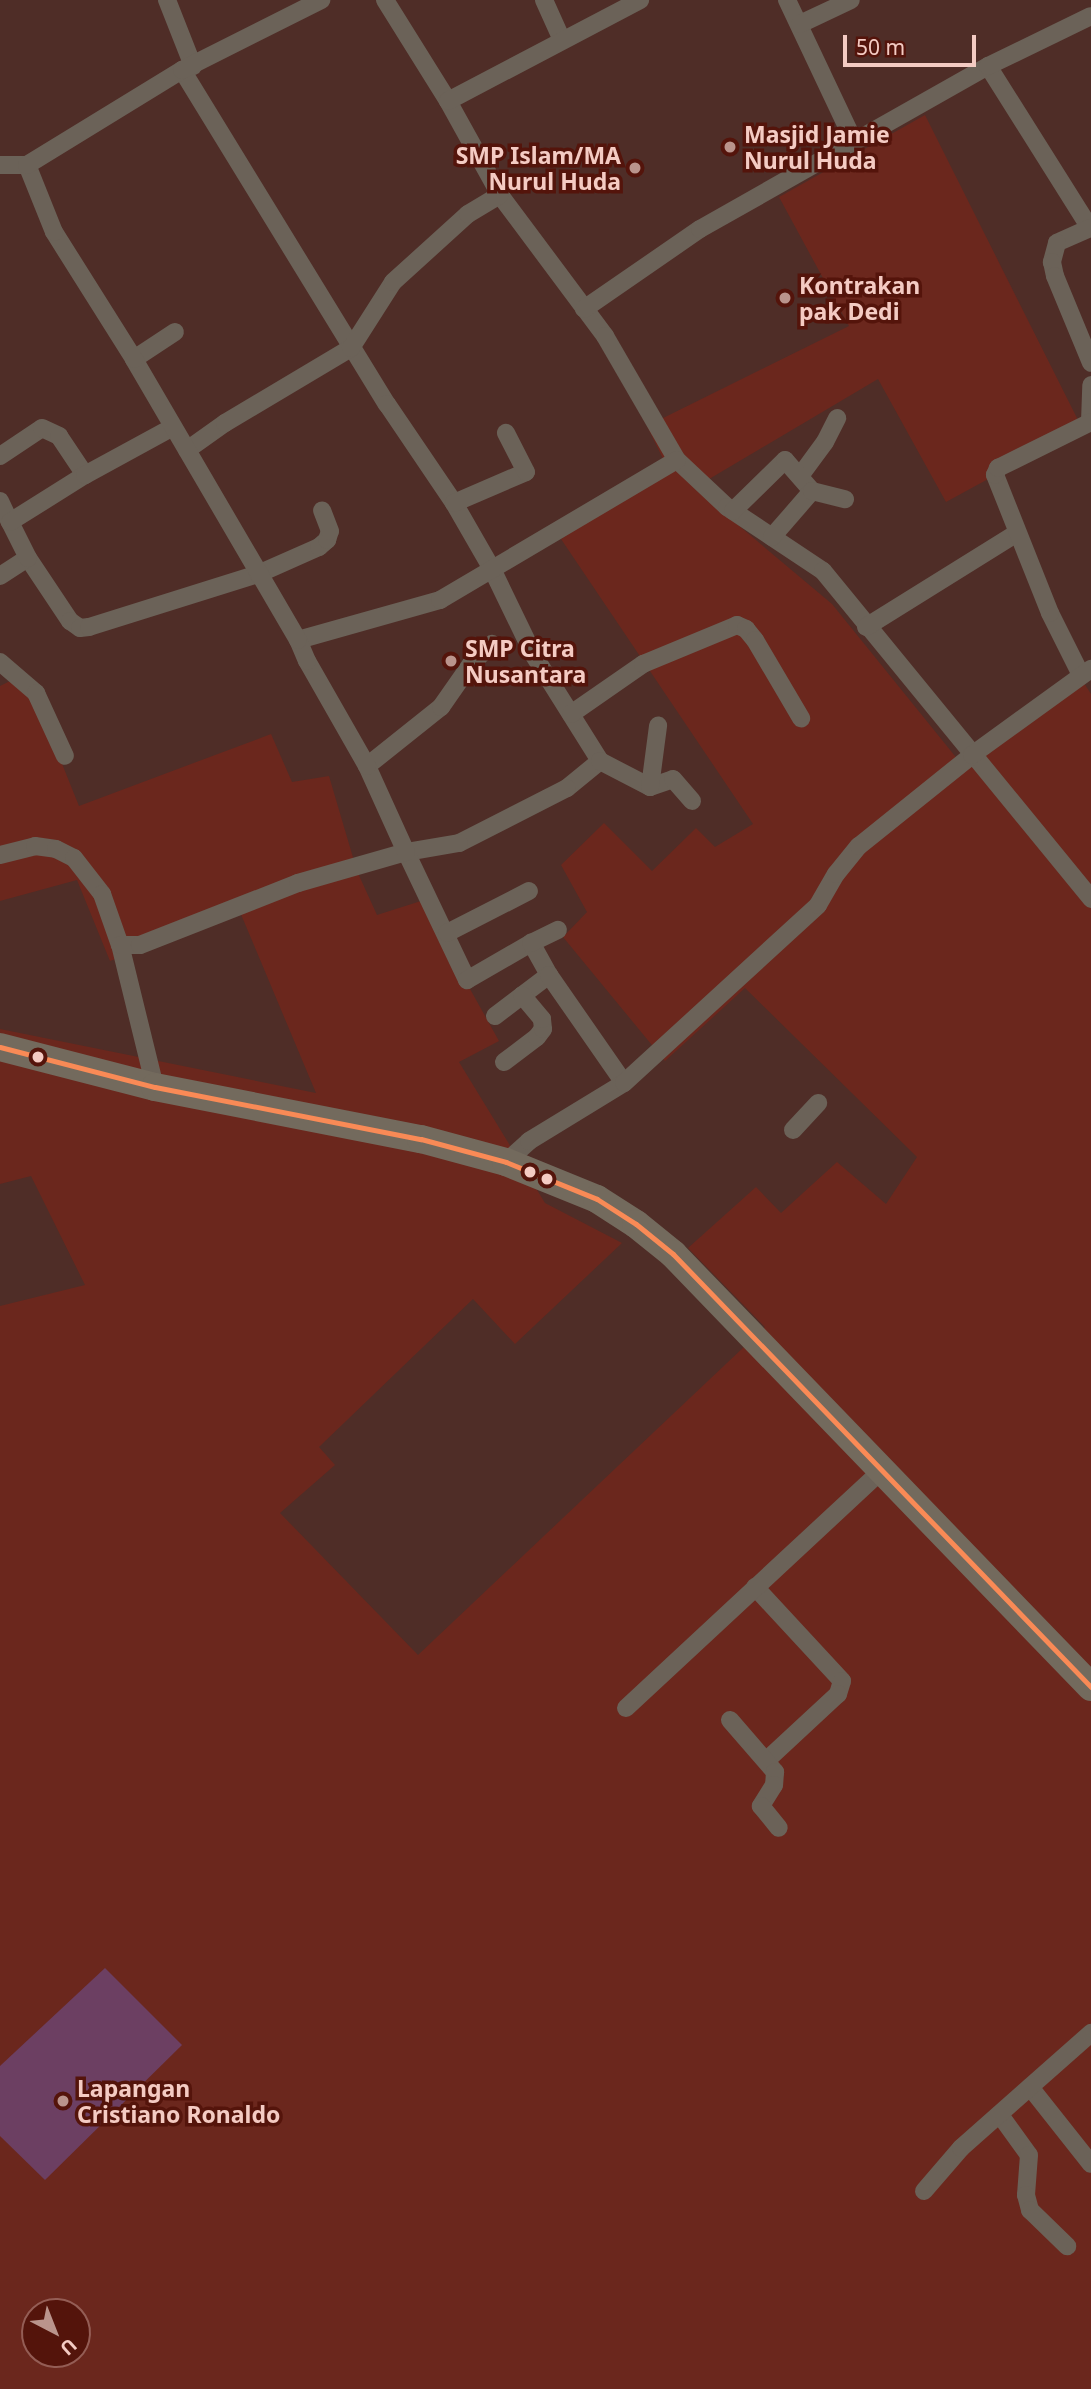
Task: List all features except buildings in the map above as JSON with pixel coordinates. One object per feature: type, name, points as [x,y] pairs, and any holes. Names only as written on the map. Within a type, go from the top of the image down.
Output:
[{"type":"main road","points":[[0,1047],[155,1087],[421,1139],[506,1163],[597,1199],[636,1224],[673,1254],[1091,1687]]},
{"type":"street","points":[[167,0],[187,68],[351,348],[454,503],[492,569],[533,654],[600,761],[650,787],[673,779],[692,801]]},
{"type":"street","points":[[0,165],[27,165],[187,68],[321,0]]},
{"type":"street","points":[[385,0],[448,101],[500,195],[621,361],[677,460],[733,511],[822,571],[1091,899]]},
{"type":"street","points":[[544,0],[562,40]]},
{"type":"street","points":[[448,101],[640,0]]},
{"type":"street","points":[[787,0],[854,142]]},
{"type":"street","points":[[800,24],[850,0]]},
{"type":"street","points":[[584,309],[701,229],[988,66],[1091,16]]},
{"type":"street","points":[[988,66],[1091,228],[1057,243],[1052,262],[1055,276],[1091,363]]},
{"type":"street","points":[[27,165],[54,232],[134,359],[298,640],[307,661],[367,766],[467,980],[558,930]]},
{"type":"street","points":[[187,450],[225,423],[351,348],[394,282],[468,214],[500,195]]},
{"type":"street","points":[[134,359],[175,332]]},
{"type":"street","points":[[506,1163],[529,1141],[624,1083],[818,905],[846,859],[859,846],[972,755],[1086,672],[1050,613],[995,476],[996,471],[1091,422],[1091,385]]},
{"type":"street","points":[[800,475],[825,442],[837,418]]},
{"type":"street","points":[[0,456],[42,428],[59,436],[85,475]]},
{"type":"street","points":[[10,522],[85,475],[173,428]]},
{"type":"street","points":[[454,503],[523,476],[526,469],[506,433]]},
{"type":"street","points":[[298,640],[440,600],[677,460]]},
{"type":"street","points":[[733,511],[783,461],[789,461],[812,491],[845,499]]},
{"type":"street","points":[[772,537],[812,491]]},
{"type":"street","points":[[0,501],[28,558],[70,621],[80,628],[258,574],[319,547],[327,540],[330,531],[322,510]]},
{"type":"street","points":[[866,627],[1017,533]]},
{"type":"street","points":[[0,576],[28,558]]},
{"type":"street","points":[[571,715],[643,664],[737,625],[746,629],[755,640],[802,718]]},
{"type":"street","points":[[367,766],[441,707],[471,664],[492,644]]},
{"type":"street","points":[[0,662],[36,693],[65,756]]},
{"type":"street","points":[[650,787],[659,726]]},
{"type":"street","points":[[120,945],[140,945],[298,883],[406,852],[460,843],[567,788],[600,761]]},
{"type":"street","points":[[0,855],[36,846],[56,849],[74,858],[103,894],[120,945],[155,1087]]},
{"type":"street","points":[[447,933],[529,891]]},
{"type":"street","points":[[531,943],[549,975],[624,1083]]},
{"type":"street","points":[[495,1016],[549,975]]},
{"type":"street","points":[[504,1062],[537,1037],[543,1029],[542,1019],[522,995]]},
{"type":"street","points":[[793,1130],[818,1103]]},
{"type":"street","points":[[626,1708],[882,1470]]},
{"type":"street","points":[[755,1587],[842,1681],[838,1694],[766,1761]]},
{"type":"street","points":[[730,1720],[775,1772],[776,1780],[761,1809],[779,1828]]},
{"type":"street","points":[[924,2191],[961,2148],[1091,2033]]},
{"type":"street","points":[[1030,2087],[1091,2164]]},
{"type":"street","points":[[1000,2115],[1029,2155],[1026,2195],[1030,2210],[1067,2246]]},
{"type":"shaded area","points":[[925,115],[1082,428],[946,502],[878,379],[694,488],[832,604],[959,761],[1082,680],[1091,694],[1091,2389],[0,2389],[0,1306],[85,1285],[31,1176],[0,1184],[0,1029],[316,1093],[240,912],[110,961],[77,880],[0,901],[0,686],[14,679],[36,699],[79,806],[271,734],[292,782],[329,776],[357,871],[377,915],[421,901],[499,1041],[459,1062],[545,1203],[622,1243],[515,1344],[473,1299],[319,1447],[335,1465],[280,1513],[418,1655],[765,1327],[688,1248],[756,1187],[781,1213],[837,1162],[886,1204],[917,1157],[745,988],[665,1061],[563,937],[587,912],[561,865],[604,823],[652,871],[696,828],[715,847],[753,824],[561,539],[667,467],[647,426],[849,326],[779,197]]},
{"type":"shaded area","name":"Lapangan Cristiano Ronaldo","points":[[105,1968],[182,2045],[45,2180],[0,2136],[0,2066]]},
{"type":"transit line","points":[[0,1047],[155,1087],[421,1139],[506,1162],[597,1199],[636,1224],[673,1254],[1091,1687]]},
{"type":"place","name":"Masjid Jamie Nurul Huda","points":[[730,147]]},
{"type":"place","name":"SMP Islam/MA Nurul Huda","points":[[635,168]]},
{"type":"place","name":"Kontrakan pak Dedi","points":[[785,298]]},
{"type":"place","name":"SMP Citra Nusantara","points":[[451,661]]},
{"type":"place","name":"Lapangan Cristiano Ronaldo","points":[[63,2101]]}]
